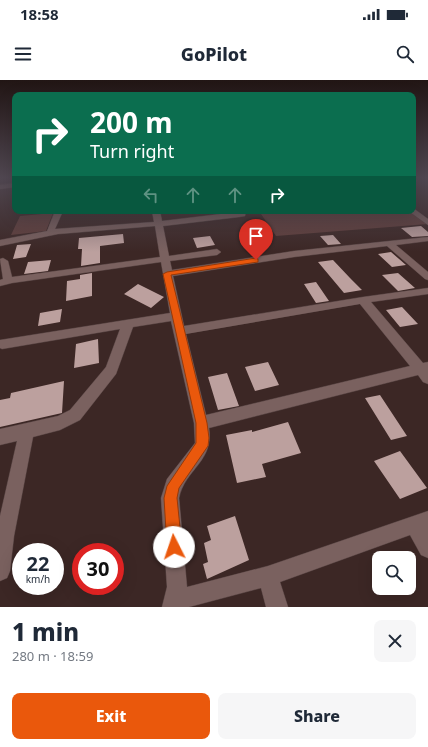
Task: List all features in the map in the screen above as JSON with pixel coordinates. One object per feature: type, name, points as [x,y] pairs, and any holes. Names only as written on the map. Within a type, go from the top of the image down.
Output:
[{"type":"street","points":[[416,213],[428,223]]},
{"type":"street","points":[[50,233],[58,214]]},
{"type":"street","points":[[0,243],[19,238],[158,217],[241,214]]},
{"type":"street","points":[[158,217],[167,274],[201,423],[203,438],[202,446],[173,486],[170,498],[177,587],[174,603],[268,576],[421,522],[428,548]]},
{"type":"street","points":[[167,274],[290,255],[428,239]]},
{"type":"street","points":[[389,243],[428,277]]},
{"type":"street","points":[[4,261],[4,282],[217,252]]},
{"type":"street","points":[[179,331],[424,291],[428,300]]},
{"type":"street","points":[[201,423],[426,371],[362,300]]},
{"type":"street","points":[[2,344],[176,316]]},
{"type":"street","points":[[0,437],[60,423],[75,415],[111,370],[128,324]]},
{"type":"street","points":[[0,572],[2,539],[26,432]]},
{"type":"street","points":[[268,576],[277,607]]},
{"type":"shaded area","points":[[53,214],[46,231],[11,235],[20,216]]},
{"type":"shaded area","points":[[261,214],[416,214],[428,224],[276,236]]},
{"type":"building","points":[[421,226],[428,232],[428,236],[412,237],[401,228]]},
{"type":"building","points":[[123,234],[124,243],[100,246],[100,263],[81,266],[82,249],[78,249],[79,238]]},
{"type":"building","points":[[333,235],[341,244],[328,245],[320,236]]},
{"type":"building","points":[[210,236],[215,245],[197,248],[193,238]]},
{"type":"building","points":[[31,244],[26,257],[13,259],[17,245]]},
{"type":"building","points":[[391,252],[406,265],[392,267],[378,254]]},
{"type":"building","points":[[51,260],[48,271],[24,274],[28,262]]},
{"type":"building","points":[[333,260],[362,290],[344,293],[318,262]]},
{"type":"building","points":[[92,273],[92,296],[66,301],[67,281],[80,279],[80,275]]},
{"type":"building","points":[[398,273],[415,288],[398,291],[382,275]]},
{"type":"building","points":[[316,282],[329,301],[316,303],[304,284]]},
{"type":"building","points":[[138,284],[164,297],[151,308],[124,294]]},
{"type":"building","points":[[402,307],[418,324],[400,327],[386,310]]},
{"type":"building","points":[[62,309],[60,322],[38,326],[40,313]]},
{"type":"building","points":[[98,339],[99,363],[74,368],[76,344]]},
{"type":"building","points":[[268,362],[279,385],[255,391],[245,367]]},
{"type":"building","points":[[227,373],[239,406],[218,410],[208,377]]},
{"type":"building","points":[[64,381],[62,413],[0,427],[0,400],[10,398],[11,393]]},
{"type":"building","points":[[380,395],[407,436],[391,440],[365,398]]},
{"type":"building","points":[[288,422],[301,453],[262,464],[266,477],[237,483],[226,435],[252,430],[252,432]]},
{"type":"building","points":[[400,451],[427,488],[400,499],[374,461]]},
{"type":"building","points":[[235,516],[249,560],[207,579],[203,564],[208,562],[204,543],[211,540],[207,526]]},
{"type":"route","points":[[174,547],[172,506],[170,498],[173,486],[202,446],[203,438],[201,423],[167,274],[256,260]]}]
